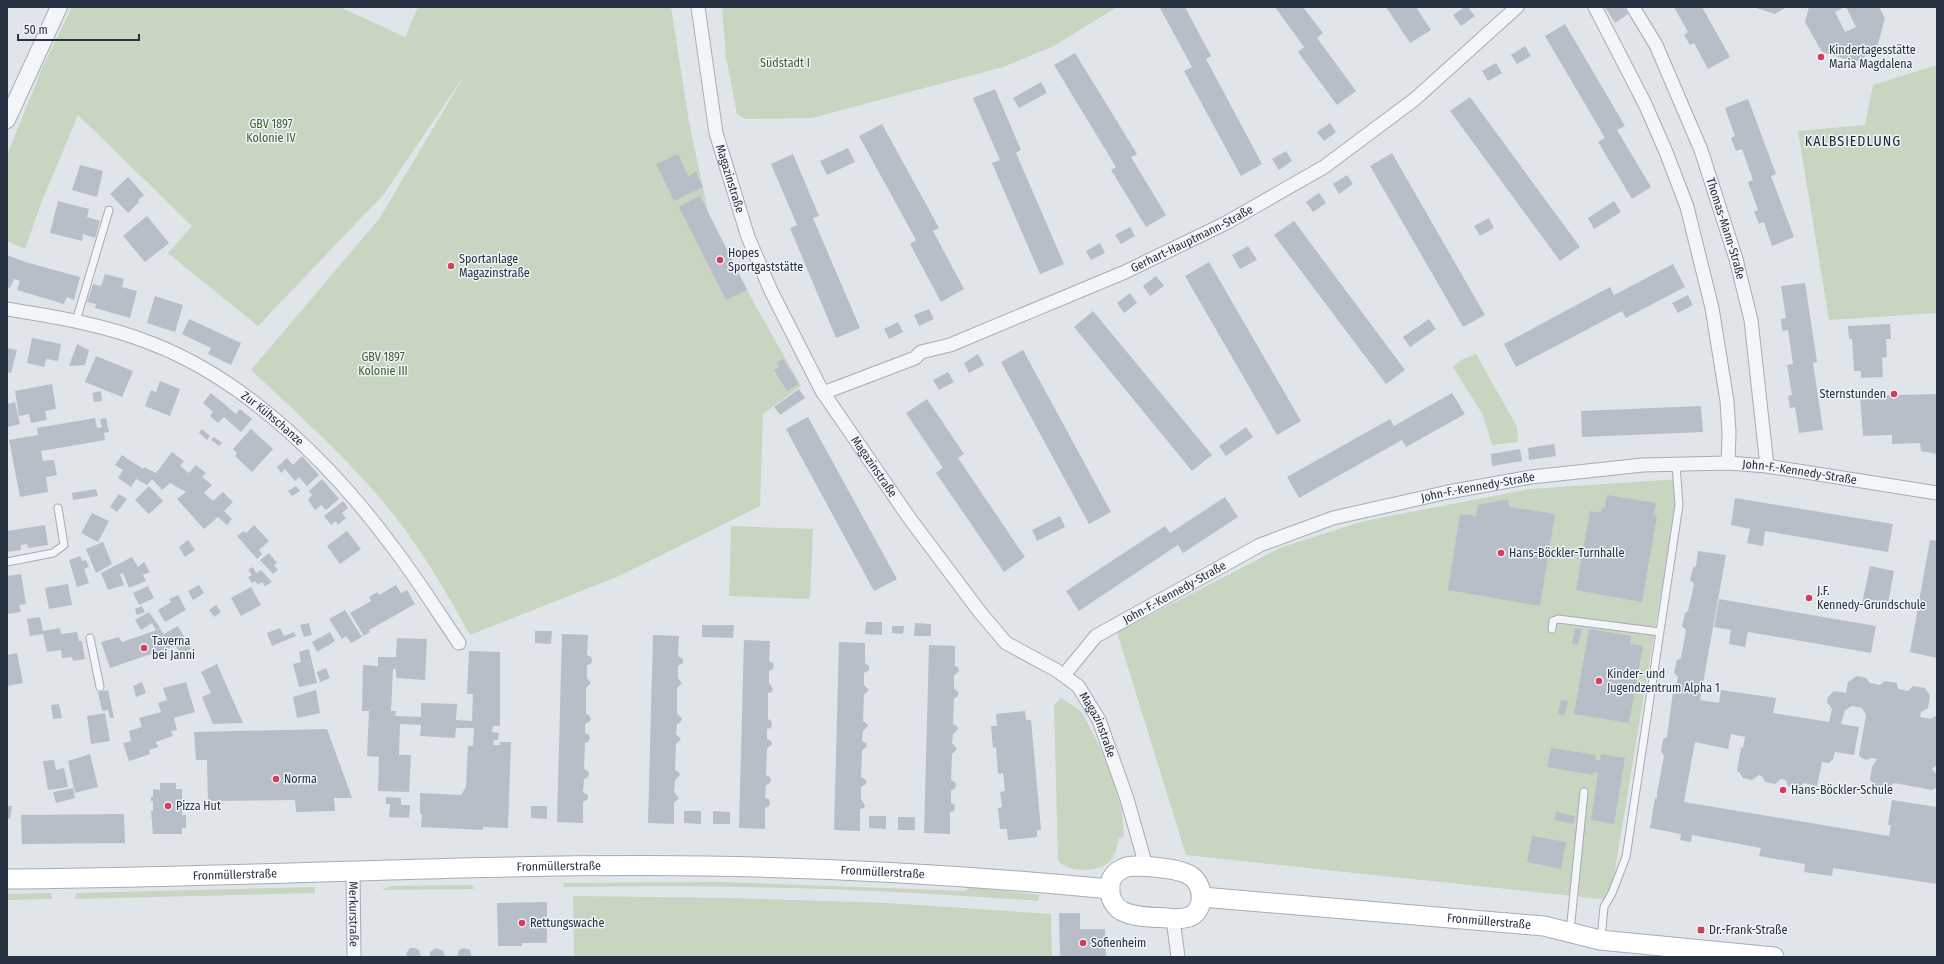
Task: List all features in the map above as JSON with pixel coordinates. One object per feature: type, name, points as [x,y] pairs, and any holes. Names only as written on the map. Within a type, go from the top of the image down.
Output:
[{"type":"main road","name":"Fronmüllerstraße","points":[[7,879],[515,867],[705,866],[891,871],[1035,881],[1110,889]]},
{"type":"main road","points":[[1128,866],[1146,866],[1182,872],[1191,876],[1200,888],[1202,897],[1195,913],[1189,917],[1173,919],[1124,912],[1112,902],[1110,889],[1111,882],[1121,869],[1128,866]]},
{"type":"main road","name":"Fronmüllerstraße","points":[[1202,897],[1544,926],[1600,940],[1774,957]]},
{"type":"street","points":[[7,120],[59,7]]},
{"type":"street","name":"Magazinstraße","points":[[698,7],[716,133],[748,237],[771,291],[823,393],[910,519],[1006,643],[1064,675],[1078,686],[1099,720],[1127,799],[1146,866]]},
{"type":"street","name":"Gerhart-Hauptmann-Straße","points":[[823,393],[915,358],[921,352],[950,345],[1125,272],[1226,223],[1333,160],[1415,99],[1517,7]]},
{"type":"street","points":[[1595,7],[1646,104],[1687,207],[1712,308],[1728,401],[1730,433],[1728,463]]},
{"type":"street","name":"Thomas-Mann-Straße","points":[[1633,7],[1656,45],[1701,150],[1736,259],[1750,320],[1767,466]]},
{"type":"street","name":"Zur Kühschanze","points":[[7,309],[76,321],[130,335],[180,356],[231,384],[297,439],[352,495],[392,546],[459,643]]},
{"type":"street","name":"John-F.-Kennedy-Straße","points":[[1064,675],[1096,636],[1260,545],[1333,518],[1448,492],[1531,478],[1643,466],[1728,463],[1767,466],[1937,493]]},
{"type":"street","name":"Merkurstraße","points":[[354,871],[354,957]]},
{"type":"street","points":[[1173,919],[1178,957]]},
{"type":"lane","points":[[76,321],[109,210]]},
{"type":"lane","points":[[1600,940],[1604,907],[1612,893],[1626,857],[1679,505],[1676,465]]},
{"type":"lane","points":[[7,562],[52,553],[64,545],[58,508]]},
{"type":"lane","points":[[1552,629],[1553,621],[1558,619],[1660,632]]},
{"type":"lane","points":[[90,638],[100,687]]},
{"type":"lane","points":[[1570,932],[1584,792]]},
{"type":"green space","points":[[72,7],[340,7],[405,37],[418,7],[671,7],[689,122],[708,212],[755,305],[801,386],[763,414],[760,506],[619,576],[470,635],[427,561],[381,499],[309,424],[251,370],[379,219],[466,73],[384,194],[258,326],[168,253],[192,226],[78,115],[42,201],[25,249],[7,241],[7,155],[43,66]]},
{"type":"green space","name":"Südstadt I","points":[[722,7],[1117,7],[1052,47],[1003,67],[812,118],[745,119],[737,114],[726,57]]},
{"type":"green space","points":[[1937,65],[1937,313],[1829,320],[1798,131],[1865,125],[1873,85]]},
{"type":"green space","points":[[1476,354],[1517,427],[1518,442],[1492,445],[1483,415],[1453,367],[1461,360]]},
{"type":"green space","points":[[1680,479],[1610,900],[1186,855],[1117,632],[1282,547],[1364,521],[1530,489]]},
{"type":"green space","points":[[731,526],[813,529],[810,599],[729,596]]},
{"type":"green space","points":[[1061,698],[1081,711],[1097,741],[1110,772],[1122,810],[1124,837],[1119,838],[1115,853],[1111,860],[1105,865],[1094,869],[1073,869],[1062,864],[1058,860],[1054,705]]},
{"type":"green space","points":[[723,882],[965,891],[969,887],[1039,895],[1038,901],[920,893],[801,888],[682,886],[564,887],[563,883]]},
{"type":"green space","points":[[472,885],[474,889],[381,890],[392,886]]},
{"type":"green space","points":[[315,887],[315,893],[75,899],[76,893]]},
{"type":"green space","points":[[51,893],[52,899],[7,900],[7,894]]},
{"type":"green space","points":[[573,896],[731,898],[888,903],[1051,914],[1052,957],[574,957]]},
{"type":"building","points":[[1185,7],[1211,56],[1206,59],[1262,164],[1241,176],[1184,71],[1192,67],[1160,8]]},
{"type":"building","points":[[1275,7],[1303,7],[1323,33],[1317,38],[1356,91],[1337,105],[1298,52],[1304,47]]},
{"type":"building","points":[[1386,7],[1416,7],[1431,30],[1410,43]]},
{"type":"building","points":[[1465,7],[1468,7],[1475,16],[1461,26],[1453,15]]},
{"type":"building","points":[[1605,7],[1624,7],[1628,14],[1615,23]]},
{"type":"building","points":[[1674,7],[1702,7],[1730,57],[1708,69],[1694,43],[1690,45],[1684,35],[1688,32]]},
{"type":"building","points":[[1753,7],[1787,7],[1775,14]]},
{"type":"building","points":[[1809,7],[1845,7],[1835,12],[1845,32],[1856,27],[1846,7],[1879,7],[1885,18],[1876,51],[1855,62],[1822,52],[1805,22]]},
{"type":"building","points":[[1565,24],[1625,126],[1617,130],[1651,187],[1632,199],[1598,142],[1605,138],[1545,36]]},
{"type":"building","points":[[1525,46],[1531,56],[1517,64],[1511,55]]},
{"type":"building","points":[[1075,53],[1137,154],[1131,157],[1166,215],[1146,227],[1111,170],[1116,167],[1054,65]]},
{"type":"building","points":[[1496,63],[1502,73],[1488,81],[1482,71]]},
{"type":"building","points":[[1041,82],[1047,93],[1019,108],[1013,98]]},
{"type":"building","points":[[995,89],[1021,150],[1016,153],[1064,264],[1040,274],[992,163],[1000,160],[973,98]]},
{"type":"building","points":[[1470,97],[1580,247],[1560,261],[1450,111]]},
{"type":"building","points":[[1748,99],[1776,174],[1771,176],[1794,237],[1772,246],[1764,222],[1759,224],[1754,212],[1758,210],[1748,182],[1753,180],[1742,149],[1736,151],[1731,138],[1735,136],[1725,108]]},
{"type":"building","points":[[1330,123],[1336,132],[1324,141],[1317,132]]},
{"type":"building","points":[[882,124],[939,228],[933,231],[964,289],[941,302],[910,244],[916,240],[859,136]]},
{"type":"building","points":[[848,148],[855,162],[827,175],[820,161]]},
{"type":"building","points":[[1286,151],[1292,161],[1279,170],[1272,159]]},
{"type":"building","points":[[1392,153],[1485,315],[1463,327],[1370,166]]},
{"type":"building","points":[[678,154],[688,176],[696,172],[703,187],[674,201],[656,164]]},
{"type":"building","points":[[793,154],[819,216],[813,218],[860,328],[836,338],[790,228],[797,225],[771,164]]},
{"type":"building","points":[[80,165],[103,171],[97,197],[72,190]]},
{"type":"building","points":[[1347,175],[1353,184],[1339,194],[1333,184]]},
{"type":"building","points":[[128,177],[144,195],[128,213],[110,194]]},
{"type":"building","points":[[1319,193],[1326,203],[1313,212],[1306,202]]},
{"type":"building","points":[[700,196],[747,290],[726,300],[679,207]]},
{"type":"building","points":[[58,201],[89,209],[87,217],[100,221],[95,238],[83,234],[82,241],[50,233]]},
{"type":"building","points":[[1614,201],[1621,212],[1594,229],[1588,218]]},
{"type":"building","points":[[147,216],[169,243],[145,262],[123,236]]},
{"type":"building","points":[[1489,218],[1494,228],[1480,236],[1474,226]]},
{"type":"building","points":[[1294,221],[1405,370],[1386,384],[1274,235]]},
{"type":"building","points":[[1130,227],[1135,236],[1121,244],[1115,235]]},
{"type":"building","points":[[1100,243],[1105,253],[1091,260],[1086,251]]},
{"type":"building","points":[[1248,246],[1257,260],[1240,269],[1232,255]]},
{"type":"building","points":[[7,255],[25,262],[80,277],[74,300],[67,297],[64,304],[17,290],[20,281],[14,279],[10,288],[7,287]]},
{"type":"building","points":[[1209,262],[1301,421],[1277,435],[1185,276]]},
{"type":"building","points":[[1673,264],[1685,287],[1626,318],[1622,311],[1516,367],[1504,344],[1610,287],[1614,295]]},
{"type":"building","points":[[105,274],[124,279],[122,287],[137,291],[130,318],[95,308],[96,304],[87,302],[93,284],[101,286]]},
{"type":"building","points":[[1156,276],[1164,286],[1150,296],[1143,286]]},
{"type":"building","points":[[1805,283],[1817,362],[1813,363],[1823,430],[1799,433],[1795,407],[1790,408],[1788,396],[1792,395],[1787,365],[1793,364],[1788,330],[1782,331],[1781,319],[1786,318],[1781,286]]},
{"type":"building","points":[[1130,293],[1137,303],[1124,313],[1117,303]]},
{"type":"building","points":[[1688,295],[1693,305],[1678,313],[1672,303]]},
{"type":"building","points":[[155,296],[183,305],[175,332],[147,323]]},
{"type":"building","points":[[929,309],[934,319],[919,326],[914,315]]},
{"type":"building","points":[[1093,311],[1212,455],[1192,471],[1074,327]]},
{"type":"building","points":[[189,319],[241,343],[231,365],[208,354],[211,348],[182,334]]},
{"type":"building","points":[[1429,319],[1436,329],[1410,347],[1403,337]]},
{"type":"building","points":[[898,322],[903,332],[889,339],[884,329]]},
{"type":"building","points":[[1890,324],[1891,339],[1886,339],[1887,357],[1882,358],[1883,377],[1861,378],[1861,371],[1854,371],[1852,339],[1849,339],[1848,326]]},
{"type":"building","points":[[32,338],[61,344],[58,361],[46,359],[44,367],[27,363]]},
{"type":"building","points":[[77,344],[89,350],[85,365],[69,366]]},
{"type":"building","points":[[7,348],[17,350],[11,373],[7,372]]},
{"type":"building","points":[[1023,350],[1111,512],[1089,524],[1001,362]]},
{"type":"building","points":[[978,354],[984,365],[969,373],[964,363]]},
{"type":"building","points":[[96,356],[133,371],[122,397],[85,382]]},
{"type":"building","points":[[783,359],[799,384],[787,391],[774,370],[779,367],[776,363]]},
{"type":"building","points":[[948,372],[954,382],[939,390],[933,380]]},
{"type":"building","points":[[160,381],[180,389],[170,416],[145,406],[151,390],[156,392]]},
{"type":"building","points":[[52,384],[56,409],[45,411],[47,420],[31,423],[29,414],[19,416],[15,391]]},
{"type":"building","points":[[799,389],[805,398],[780,415],[774,407]]},
{"type":"building","points":[[101,391],[102,401],[94,402],[92,393]]},
{"type":"building","points":[[211,393],[236,414],[240,409],[252,419],[241,432],[224,417],[218,423],[210,416],[213,412],[203,403]]},
{"type":"building","points":[[1452,393],[1465,414],[1406,447],[1402,440],[1299,498],[1287,477],[1390,419],[1394,426]]},
{"type":"building","points":[[1937,394],[1937,454],[1921,451],[1920,443],[1892,444],[1892,435],[1863,436],[1860,396]]},
{"type":"building","points":[[927,399],[964,454],[958,458],[1025,557],[1004,572],[936,473],[943,468],[906,413]]},
{"type":"building","points":[[15,402],[20,424],[7,427],[7,404]]},
{"type":"building","points":[[1701,406],[1703,432],[1582,437],[1581,411]]},
{"type":"building","points":[[808,417],[897,579],[874,591],[786,429]]},
{"type":"building","points":[[95,418],[97,428],[102,427],[100,419],[106,418],[109,432],[104,433],[105,440],[41,451],[43,461],[54,460],[57,475],[46,477],[48,492],[20,497],[9,440],[38,435],[37,428]]},
{"type":"building","points":[[1246,427],[1253,437],[1226,456],[1219,446]]},
{"type":"building","points":[[202,429],[210,436],[207,440],[199,433]]},
{"type":"building","points":[[251,429],[273,449],[252,472],[235,456],[237,453],[233,449]]},
{"type":"building","points":[[214,437],[222,443],[219,446],[211,440]]},
{"type":"building","points":[[1554,444],[1556,456],[1529,460],[1528,448]]},
{"type":"building","points":[[1520,449],[1522,461],[1492,466],[1491,454]]},
{"type":"building","points":[[172,452],[184,461],[180,466],[189,473],[196,465],[206,473],[202,477],[212,485],[204,493],[213,501],[223,492],[233,502],[224,511],[232,519],[227,525],[218,517],[204,529],[177,499],[186,492],[170,483],[162,490],[152,479],[147,485],[136,479],[131,487],[118,478],[123,470],[115,465],[122,455],[143,469],[144,467],[156,473]]},
{"type":"building","points":[[302,456],[319,475],[307,486],[299,477],[295,481],[285,469],[281,473],[277,467],[287,458],[293,465]]},
{"type":"building","points":[[322,479],[339,499],[326,510],[321,505],[315,510],[308,500],[312,495],[309,491]]},
{"type":"building","points":[[149,486],[163,501],[149,514],[135,500]]},
{"type":"building","points":[[296,486],[300,491],[292,496],[288,491]]},
{"type":"building","points":[[96,489],[98,496],[73,500],[72,493]]},
{"type":"building","points":[[119,494],[127,499],[117,512],[110,507]]},
{"type":"building","points":[[1607,495],[1656,503],[1654,515],[1657,516],[1642,602],[1576,590],[1590,511],[1601,513],[1602,507],[1605,508]]},
{"type":"building","points":[[1225,497],[1238,517],[1183,553],[1178,545],[1079,611],[1066,591],[1165,526],[1170,533]]},
{"type":"building","points":[[1735,498],[1893,524],[1888,552],[1765,531],[1763,546],[1747,543],[1750,529],[1731,525]]},
{"type":"building","name":"Hans-Böckler-Turnhalle","points":[[1508,499],[1509,507],[1555,514],[1540,606],[1448,590],[1460,514],[1476,516],[1478,505]]},
{"type":"building","points":[[343,501],[348,508],[342,513],[346,518],[338,525],[336,521],[331,525],[324,516]]},
{"type":"building","points":[[92,513],[109,521],[98,542],[81,533]]},
{"type":"building","points":[[1060,516],[1065,527],[1037,541],[1032,530]]},
{"type":"building","points":[[45,525],[48,545],[28,548],[27,544],[21,545],[21,550],[7,552],[7,531]]},
{"type":"building","points":[[254,525],[269,541],[259,550],[262,554],[257,559],[237,536],[244,531],[246,533]]},
{"type":"building","points":[[347,531],[361,549],[340,564],[327,546]]},
{"type":"building","points":[[188,540],[195,550],[185,557],[179,547]]},
{"type":"building","points":[[1930,540],[1937,541],[1937,658],[1910,652]]},
{"type":"building","points":[[103,542],[112,564],[96,573],[86,549]]},
{"type":"building","points":[[1698,551],[1726,555],[1700,700],[1719,703],[1721,690],[1776,698],[1773,713],[1829,722],[1832,709],[1827,702],[1828,697],[1834,691],[1846,693],[1848,682],[1857,676],[1866,678],[1870,683],[1880,685],[1885,681],[1897,683],[1898,689],[1908,691],[1913,686],[1925,688],[1930,696],[1928,708],[1921,712],[1920,717],[1931,719],[1935,716],[1937,717],[1937,765],[1932,769],[1937,775],[1937,787],[1932,790],[1894,783],[1887,788],[1875,786],[1870,780],[1872,767],[1877,759],[1871,758],[1867,760],[1861,758],[1859,755],[1866,715],[1862,708],[1852,706],[1845,710],[1841,724],[1859,727],[1854,755],[1835,752],[1833,759],[1829,763],[1822,762],[1817,786],[1804,783],[1798,788],[1788,786],[1786,780],[1781,779],[1775,784],[1765,782],[1762,776],[1759,775],[1752,780],[1743,778],[1737,771],[1741,747],[1743,748],[1745,737],[1731,734],[1728,749],[1695,742],[1684,802],[1889,836],[1891,825],[1888,825],[1892,800],[1937,807],[1937,884],[1833,868],[1832,876],[1804,872],[1805,864],[1759,856],[1761,848],[1692,835],[1691,842],[1680,840],[1681,834],[1650,828],[1664,756],[1661,751],[1663,739],[1667,737],[1673,692],[1675,690],[1678,677],[1674,673],[1677,660],[1681,658],[1686,630],[1682,626],[1685,613],[1688,611],[1694,584],[1690,580],[1693,568],[1696,566]]},
{"type":"building","points":[[269,553],[277,563],[274,565],[278,570],[273,574],[260,560]]},
{"type":"building","points":[[80,556],[82,561],[86,560],[89,567],[84,569],[89,583],[77,587],[69,560]]},
{"type":"building","points":[[132,557],[138,567],[144,562],[150,572],[143,575],[146,581],[129,588],[123,573],[120,574],[124,585],[108,590],[101,573]]},
{"type":"building","points":[[1870,566],[1894,571],[1887,609],[1862,604]]},
{"type":"building","points":[[253,567],[256,573],[261,570],[272,582],[265,586],[262,582],[258,585],[255,581],[252,583],[248,577],[252,575],[248,570]]},
{"type":"building","points":[[21,574],[26,604],[19,605],[21,612],[7,614],[7,576]]},
{"type":"building","points":[[68,584],[72,605],[49,609],[45,588]]},
{"type":"building","points":[[199,585],[204,593],[193,600],[188,591]]},
{"type":"building","points":[[396,585],[401,593],[407,590],[415,604],[369,630],[370,632],[364,636],[350,613],[371,601],[369,597],[377,592],[379,595]]},
{"type":"building","points":[[148,586],[154,598],[139,605],[133,593]]},
{"type":"building","points":[[251,587],[261,605],[241,616],[231,598]]},
{"type":"building","points":[[178,595],[186,610],[165,622],[158,610],[171,602],[169,599]]},
{"type":"building","points":[[1719,599],[1876,626],[1871,653],[1748,632],[1745,647],[1729,644],[1731,630],[1714,627]]},
{"type":"building","points":[[216,605],[221,612],[214,617],[209,610]]},
{"type":"building","points":[[142,606],[145,612],[137,615],[135,609]]},
{"type":"building","points":[[345,610],[362,637],[351,643],[346,636],[342,639],[329,619]]},
{"type":"building","points":[[149,612],[160,628],[156,630],[152,623],[141,630],[135,620]]},
{"type":"building","points":[[40,617],[43,631],[60,628],[61,634],[77,632],[79,641],[82,641],[85,659],[73,661],[72,657],[62,658],[61,650],[47,652],[43,634],[30,636],[27,619]]},
{"type":"building","points":[[866,622],[882,622],[882,635],[865,634]]},
{"type":"building","points":[[309,623],[312,635],[304,637],[300,625]]},
{"type":"building","points":[[915,623],[931,624],[931,636],[914,636]]},
{"type":"building","points":[[702,625],[734,625],[733,638],[702,637]]},
{"type":"building","points":[[178,626],[191,649],[182,654],[175,646],[110,668],[101,642],[119,637],[122,642],[160,629],[164,634]]},
{"type":"building","points":[[892,626],[904,626],[903,634],[892,633]]},
{"type":"building","points":[[280,628],[284,636],[294,632],[296,636],[272,646],[267,633]]},
{"type":"building","points":[[1575,628],[1582,629],[1578,645],[1572,644]]},
{"type":"building","points":[[1589,629],[1631,636],[1630,644],[1643,646],[1629,723],[1574,714]]},
{"type":"building","points":[[535,631],[552,631],[551,644],[535,643]]},
{"type":"building","points":[[330,632],[335,641],[317,652],[312,642]]},
{"type":"building","points":[[562,634],[588,635],[587,655],[591,657],[592,660],[591,664],[587,665],[587,678],[591,683],[586,688],[586,714],[589,715],[591,719],[585,724],[585,733],[589,735],[590,738],[588,742],[585,743],[584,769],[588,771],[589,774],[587,778],[584,779],[583,792],[588,795],[588,799],[583,802],[583,823],[557,822]]},
{"type":"building","points":[[653,635],[679,636],[678,656],[683,659],[683,663],[678,666],[678,678],[682,683],[677,688],[677,714],[682,719],[680,723],[677,724],[676,734],[681,739],[676,744],[675,770],[679,772],[680,775],[675,780],[674,792],[679,798],[674,803],[674,824],[648,823]]},
{"type":"building","points":[[397,638],[427,639],[425,680],[396,678],[396,669],[393,669],[391,711],[396,711],[395,716],[421,717],[421,703],[457,704],[456,720],[472,721],[473,694],[467,694],[469,651],[500,652],[500,726],[493,726],[492,732],[499,733],[498,740],[494,740],[493,745],[500,745],[500,742],[511,742],[508,828],[483,827],[483,830],[421,827],[422,814],[420,814],[420,793],[461,795],[466,787],[468,746],[473,746],[474,728],[456,728],[455,738],[420,736],[421,725],[400,724],[399,755],[411,755],[409,792],[378,791],[379,757],[367,756],[369,711],[362,711],[363,665],[378,666],[378,657],[396,657]]},
{"type":"building","points":[[744,640],[770,641],[769,661],[774,664],[773,669],[769,671],[769,683],[773,688],[772,692],[768,693],[768,719],[772,724],[771,728],[767,729],[767,739],[771,741],[772,744],[767,749],[766,775],[770,777],[771,780],[769,784],[766,785],[765,798],[769,799],[770,803],[769,806],[765,808],[765,829],[739,828]]},
{"type":"building","points":[[839,642],[865,643],[865,663],[869,666],[869,670],[864,673],[864,685],[869,690],[864,695],[863,721],[868,726],[863,731],[862,741],[866,743],[867,746],[862,751],[861,777],[866,780],[866,784],[861,787],[861,799],[865,805],[864,808],[860,809],[860,831],[834,830]]},
{"type":"building","points":[[929,645],[955,646],[955,666],[958,667],[959,671],[954,676],[954,688],[959,693],[957,697],[954,698],[953,724],[957,726],[958,729],[953,734],[952,743],[957,749],[952,754],[951,780],[955,782],[956,785],[955,789],[951,790],[951,803],[954,804],[955,808],[954,811],[950,812],[950,834],[924,833]]},
{"type":"building","points":[[309,649],[317,683],[299,687],[293,664],[301,662],[299,652]]},
{"type":"building","points":[[17,653],[23,683],[7,686],[7,655]]},
{"type":"building","points":[[217,664],[243,723],[213,724],[202,697],[211,693],[201,672]]},
{"type":"building","points":[[326,668],[330,678],[320,682],[317,672]]},
{"type":"building","points":[[142,682],[146,693],[136,697],[133,686]]},
{"type":"building","points":[[186,682],[195,712],[174,718],[177,730],[171,731],[173,736],[156,742],[158,747],[149,750],[150,754],[129,761],[123,743],[131,741],[129,731],[142,727],[139,718],[161,712],[158,703],[167,700],[163,688]]},
{"type":"building","points":[[108,690],[114,718],[110,718],[108,710],[102,711],[98,692]]},
{"type":"building","points":[[316,690],[320,713],[297,718],[293,697]]},
{"type":"building","points":[[1561,700],[1568,701],[1565,715],[1558,714]]},
{"type":"building","points":[[59,704],[62,718],[53,719],[51,705]]},
{"type":"building","points":[[1025,711],[1026,720],[1031,720],[1041,830],[1037,830],[1037,837],[1008,840],[1007,829],[1000,829],[998,808],[1002,807],[1000,792],[1005,791],[1003,773],[998,774],[996,747],[993,748],[991,726],[997,726],[996,714]]},
{"type":"building","points":[[105,713],[110,741],[91,744],[87,716]]},
{"type":"building","name":"Norma","points":[[327,729],[352,798],[334,798],[335,811],[296,812],[295,800],[208,801],[207,760],[196,760],[194,732]]},
{"type":"building","points":[[1551,748],[1596,755],[1595,760],[1600,760],[1601,754],[1625,758],[1614,824],[1591,820],[1598,773],[1593,772],[1593,775],[1547,767]]},
{"type":"building","points":[[90,754],[98,787],[75,793],[68,761]]},
{"type":"building","points":[[54,760],[56,770],[64,768],[68,787],[48,790],[43,761]]},
{"type":"building","name":"Pizza Hut","points":[[160,783],[176,783],[176,789],[182,789],[182,815],[186,815],[186,828],[182,828],[182,834],[153,834],[151,811],[153,811],[153,801],[151,801],[151,797],[153,797],[153,789],[160,790]]},
{"type":"building","points":[[73,788],[75,798],[56,803],[53,792]]},
{"type":"building","points":[[386,797],[401,798],[401,805],[410,805],[409,818],[389,817],[390,804],[386,804]]},
{"type":"building","points":[[7,806],[12,806],[10,819],[7,818]]},
{"type":"building","points":[[531,806],[547,806],[547,819],[531,818]]},
{"type":"building","points":[[684,811],[701,811],[701,824],[684,823]]},
{"type":"building","points":[[713,811],[730,812],[730,824],[713,824]]},
{"type":"building","points":[[1556,812],[1575,816],[1573,824],[1555,820]]},
{"type":"building","points":[[124,814],[125,843],[22,844],[21,815]]},
{"type":"building","points":[[869,816],[886,816],[886,829],[869,828]]},
{"type":"building","points":[[898,817],[915,817],[915,830],[898,830]]},
{"type":"building","points":[[1532,836],[1566,842],[1561,869],[1527,862]]},
{"type":"building","name":"Rettungswache","points":[[547,902],[547,943],[522,943],[522,946],[498,946],[497,903]]},
{"type":"building","name":"Sofienheim","points":[[1059,913],[1080,913],[1080,929],[1105,929],[1106,957],[1060,957]]},
{"type":"building","points":[[410,948],[419,950],[421,957],[406,957]]},
{"type":"building","points":[[436,948],[443,951],[445,957],[430,957],[430,952]]},
{"type":"building","points":[[464,948],[470,950],[472,957],[457,957],[459,950]]},
{"type":"place","name":"Kindertagesstätte Maria Magdalena","points":[[1821,57]]},
{"type":"place","name":"Hopes Sportgaststätte","points":[[720,260]]},
{"type":"place","name":"Sportanlage Magazinstraße","points":[[451,266]]},
{"type":"place","name":"Sternstunden","points":[[1894,394]]},
{"type":"place","name":"Hans-Böckler-Turnhalle","points":[[1501,553]]},
{"type":"place","name":"J.F. Kennedy-Grundschule","points":[[1809,598]]},
{"type":"place","name":"Taverna bei Janni","points":[[144,648]]},
{"type":"place","name":"Kinder- und Jugendzentrum Alpha 1","points":[[1599,681]]},
{"type":"place","name":"Norma","points":[[276,779]]},
{"type":"place","name":"Hans-Böckler-Schule","points":[[1783,790]]},
{"type":"place","name":"Pizza Hut","points":[[168,806]]},
{"type":"place","name":"Rettungswache","points":[[522,923]]},
{"type":"place","name":"Dr.-Frank-Straße","points":[[1701,930]]},
{"type":"place","name":"Sofienheim","points":[[1083,943]]},
{"type":"district","name":"KALBSIEDLUNG","points":[[1853,141]]},
{"type":"park label","name":"GBV 1897 Kolonie IV","points":[[271,131]]},
{"type":"park label","name":"GBV 1897 Kolonie III","points":[[383,364]]}]
